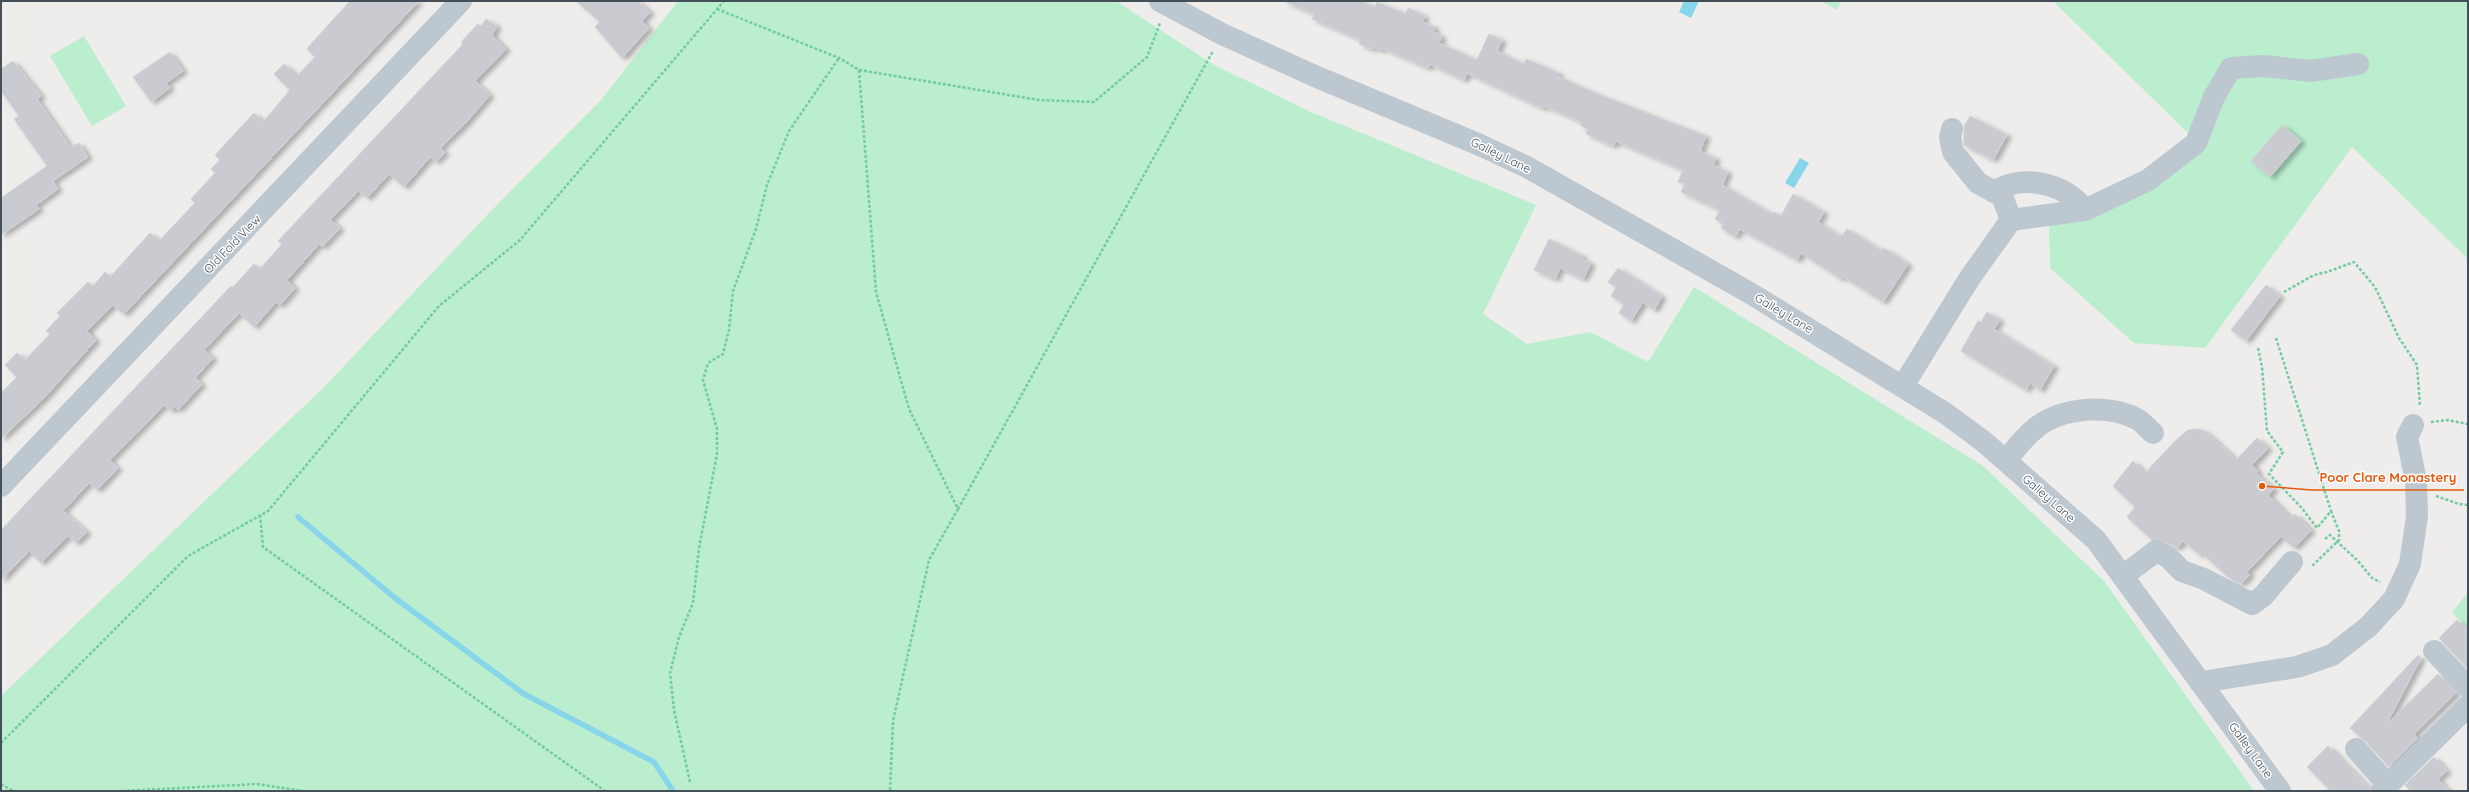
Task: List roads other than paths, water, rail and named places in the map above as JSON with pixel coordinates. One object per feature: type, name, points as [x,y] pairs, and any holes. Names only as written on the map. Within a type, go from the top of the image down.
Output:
[{"type":"street","name":"Old Fold View","points":[[1,486],[461,1]]},
{"type":"street","name":"Galley Lane","points":[[1161,9],[1222,34],[1317,77],[1480,145],[1527,168],[1750,293],[1945,413],[2006,461],[2096,540],[2280,791]]},
{"type":"street","points":[[1903,386],[1969,279],[2011,220],[2085,210],[2148,180],[2196,143],[2214,97],[2231,68],[2264,66],[2310,71],[2358,64]]},
{"type":"street","points":[[1952,129],[1950,137],[1953,152],[1978,183],[2002,196],[2011,220]]},
{"type":"street","points":[[1994,192],[2006,184],[2046,184],[2077,199],[2085,210]]},
{"type":"street","points":[[2006,461],[2020,442],[2038,426],[2053,418],[2072,413],[2118,411],[2139,420],[2153,434]]},
{"type":"street","points":[[2201,682],[2297,667],[2332,655],[2368,627],[2394,600],[2410,564],[2417,516],[2416,490],[2407,437],[2413,425]]},
{"type":"street","points":[[2123,576],[2156,551],[2168,557],[2182,571],[2204,579],[2252,604],[2263,596],[2292,562]]},
{"type":"street","points":[[2434,650],[2468,687]]},
{"type":"street","points":[[2356,749],[2385,788],[2468,706]]},
{"type":"water","points":[[1684,1],[1699,1],[1691,18],[1679,12]]},
{"type":"water","points":[[1800,158],[1809,163],[1794,188],[1785,183]]},
{"type":"waterway","points":[[298,517],[395,598],[524,694],[654,762],[673,791]]},
{"type":"place","name":"Poor Clare Monastery","points":[[2262,486]]}]
